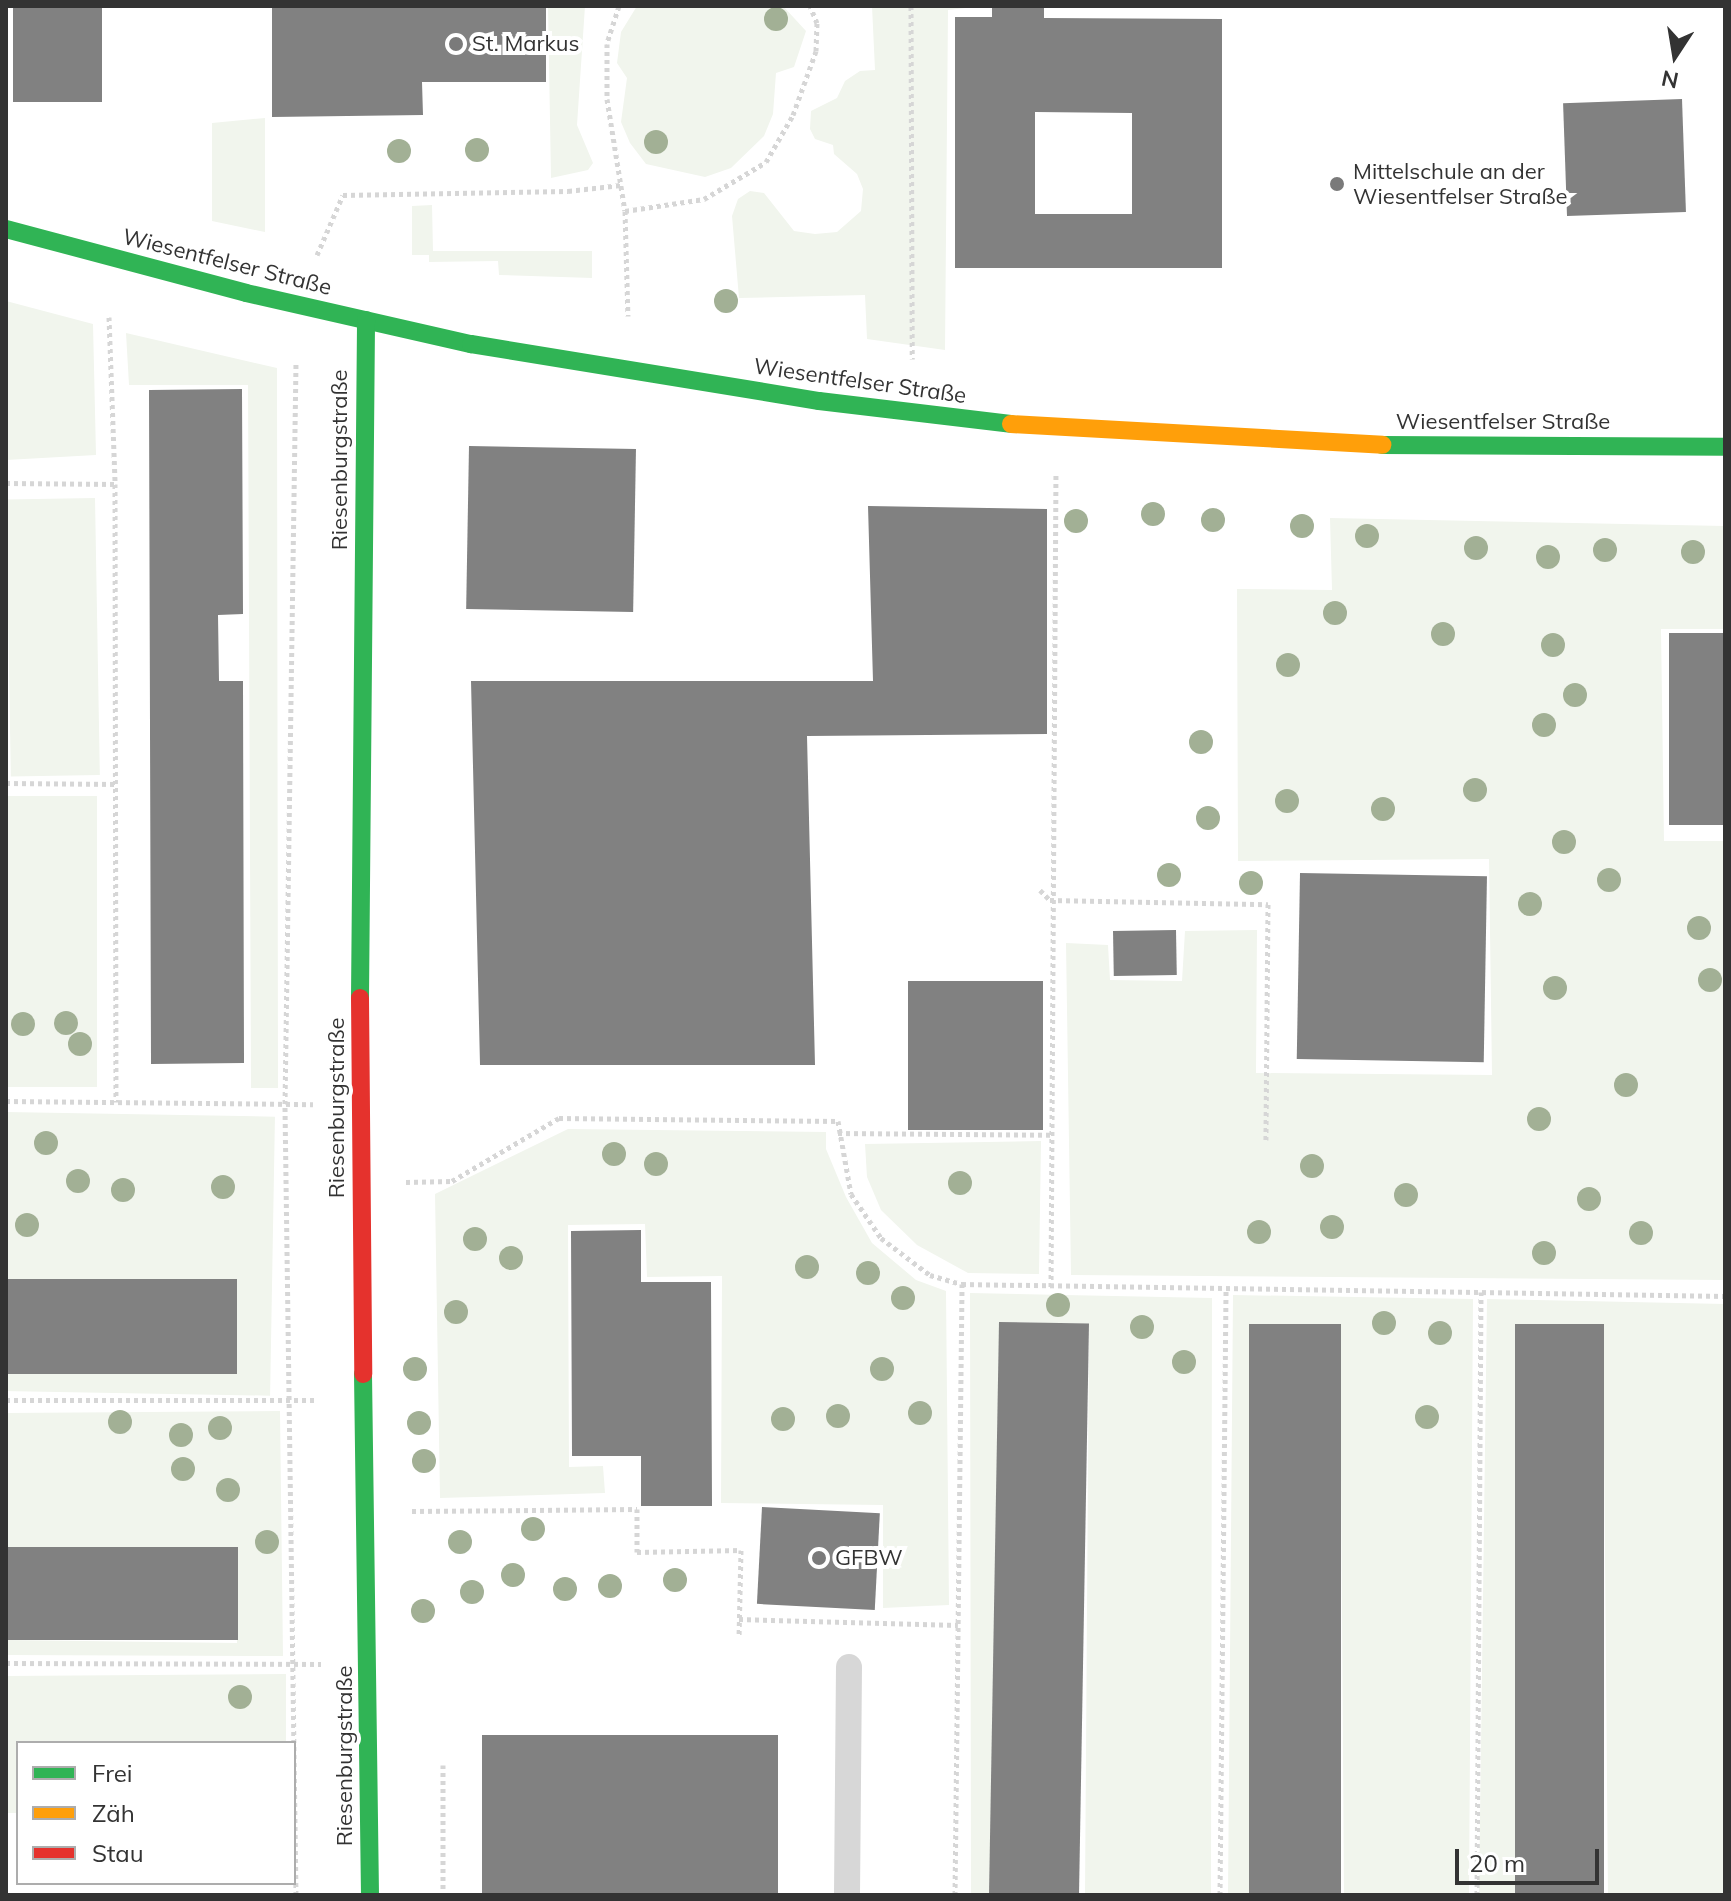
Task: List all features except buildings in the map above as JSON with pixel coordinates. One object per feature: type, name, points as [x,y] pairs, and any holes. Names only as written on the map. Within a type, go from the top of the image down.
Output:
[{"type":"street","name":"Wiesentfelser Straße","points":[[6,229],[366,320],[559,361],[718,386],[1059,427],[1446,447],[1725,447]]},
{"type":"street","name":"Riesenburgstraße","points":[[366,320],[359,1105],[370,1895]]},
{"type":"lane","points":[[847,1895],[849,1667]]},
{"type":"path","points":[[619,6],[607,44],[607,85],[625,211],[628,316]]},
{"type":"path","points":[[625,211],[704,199],[766,162],[793,115],[816,51],[817,23],[810,6]]},
{"type":"path","points":[[911,6],[912,359]]},
{"type":"path","points":[[317,255],[343,195],[568,191],[621,185]]},
{"type":"path","points":[[109,317],[115,484],[116,1102]]},
{"type":"path","points":[[295,1741],[285,1104],[296,362]]},
{"type":"path","points":[[1051,1287],[1050,900],[1059,427]]},
{"type":"path","points":[[6,483],[115,484]]},
{"type":"path","points":[[6,783],[116,784]]},
{"type":"path","points":[[1040,890],[1050,900],[1268,904],[1266,1140]]},
{"type":"path","points":[[6,1101],[359,1105]]},
{"type":"path","points":[[361,1182],[452,1181],[559,1118],[838,1121],[851,1194],[881,1238],[930,1275],[962,1284],[1725,1296]]},
{"type":"path","points":[[838,1133],[1051,1135]]},
{"type":"path","points":[[955,1895],[962,1284]]},
{"type":"path","points":[[1220,1895],[1226,1288]]},
{"type":"path","points":[[1477,1895],[1481,1292]]},
{"type":"path","points":[[6,1400],[364,1400]]},
{"type":"path","points":[[367,1512],[637,1509],[637,1552],[741,1550],[739,1635]]},
{"type":"path","points":[[739,1619],[958,1625]]},
{"type":"path","points":[[6,1663],[369,1664]]},
{"type":"path","points":[[443,1765],[443,1895]]},
{"type":"shaded area","points":[[548,6],[585,6],[577,125],[593,163],[588,170],[551,178]]},
{"type":"shaded area","points":[[637,6],[783,6],[806,31],[794,67],[776,73],[773,114],[764,136],[731,168],[705,177],[646,164],[630,143],[621,122],[627,78],[617,63],[621,32]]},
{"type":"shaded area","points":[[872,6],[983,6],[948,10],[945,350],[867,339],[865,295],[739,298],[732,216],[738,199],[750,191],[764,193],[794,231],[815,234],[837,232],[861,211],[863,189],[857,174],[834,154],[833,145],[815,139],[810,129],[811,111],[837,98],[845,81],[860,71],[875,70]]},
{"type":"shaded area","points":[[265,118],[265,232],[212,221],[212,123]]},
{"type":"shaded area","points":[[432,205],[433,251],[592,251],[592,278],[499,275],[498,261],[429,262],[429,255],[412,255],[412,206]]},
{"type":"shaded area","points":[[6,301],[93,324],[96,455],[6,460]]},
{"type":"shaded area","points":[[126,333],[277,368],[278,1088],[251,1088],[248,385],[129,385]]},
{"type":"shaded area","points":[[95,498],[100,775],[11,777],[6,500]]},
{"type":"shaded area","points":[[1330,518],[1725,526],[1725,629],[1661,629],[1664,841],[1725,841],[1725,1280],[1071,1275],[1066,943],[1108,945],[1110,980],[1182,981],[1185,931],[1257,930],[1256,1073],[1492,1075],[1489,859],[1238,861],[1237,589],[1332,590]]},
{"type":"shaded area","points":[[6,796],[97,796],[97,1087],[6,1087]]},
{"type":"shaded area","points":[[6,1112],[275,1117],[270,1396],[6,1391]]},
{"type":"shaded area","points":[[568,1129],[826,1132],[826,1149],[846,1197],[872,1243],[916,1280],[946,1291],[949,1605],[883,1608],[883,1505],[721,1503],[722,1276],[647,1277],[645,1224],[568,1225],[569,1467],[603,1466],[605,1493],[440,1498],[435,1194]]},
{"type":"shaded area","points":[[1041,1141],[1039,1274],[968,1273],[917,1245],[881,1210],[867,1177],[865,1144]]},
{"type":"shaded area","points":[[970,1293],[1212,1298],[1211,1895],[1085,1895],[1089,1324],[1000,1322],[994,1895],[971,1895]]},
{"type":"shaded area","points":[[1233,1295],[1473,1299],[1469,1895],[1344,1895],[1340,1324],[1249,1324],[1253,1895],[1228,1895]]},
{"type":"shaded area","points":[[1487,1299],[1725,1304],[1725,1895],[1608,1895],[1603,1324],[1515,1325],[1519,1895],[1479,1895]]},
{"type":"shaded area","points":[[280,1411],[283,1656],[6,1655],[6,1640],[237,1643],[238,1549],[6,1547],[6,1413]]},
{"type":"shaded area","points":[[286,1674],[286,1741],[16,1741],[16,1813],[6,1813],[6,1676]]},
{"type":"traffic: fast","points":[[6,229],[246,293],[471,344],[819,401],[1011,424]]},
{"type":"traffic: fast","points":[[360,998],[366,320]]},
{"type":"traffic: fast","points":[[1382,445],[1725,447]]},
{"type":"traffic: fast","points":[[363,1374],[370,1895]]},
{"type":"traffic: slow","points":[[1011,424],[1382,445]]},
{"type":"traffic: jam","points":[[360,998],[363,1374]]},
{"type":"place","name":"St. Markus","points":[[456,44]]},
{"type":"place","name":"Mittelschule an der Wiesentfelser Straße","points":[[1337,184]]},
{"type":"place","name":"GFBW","points":[[819,1558]]}]
